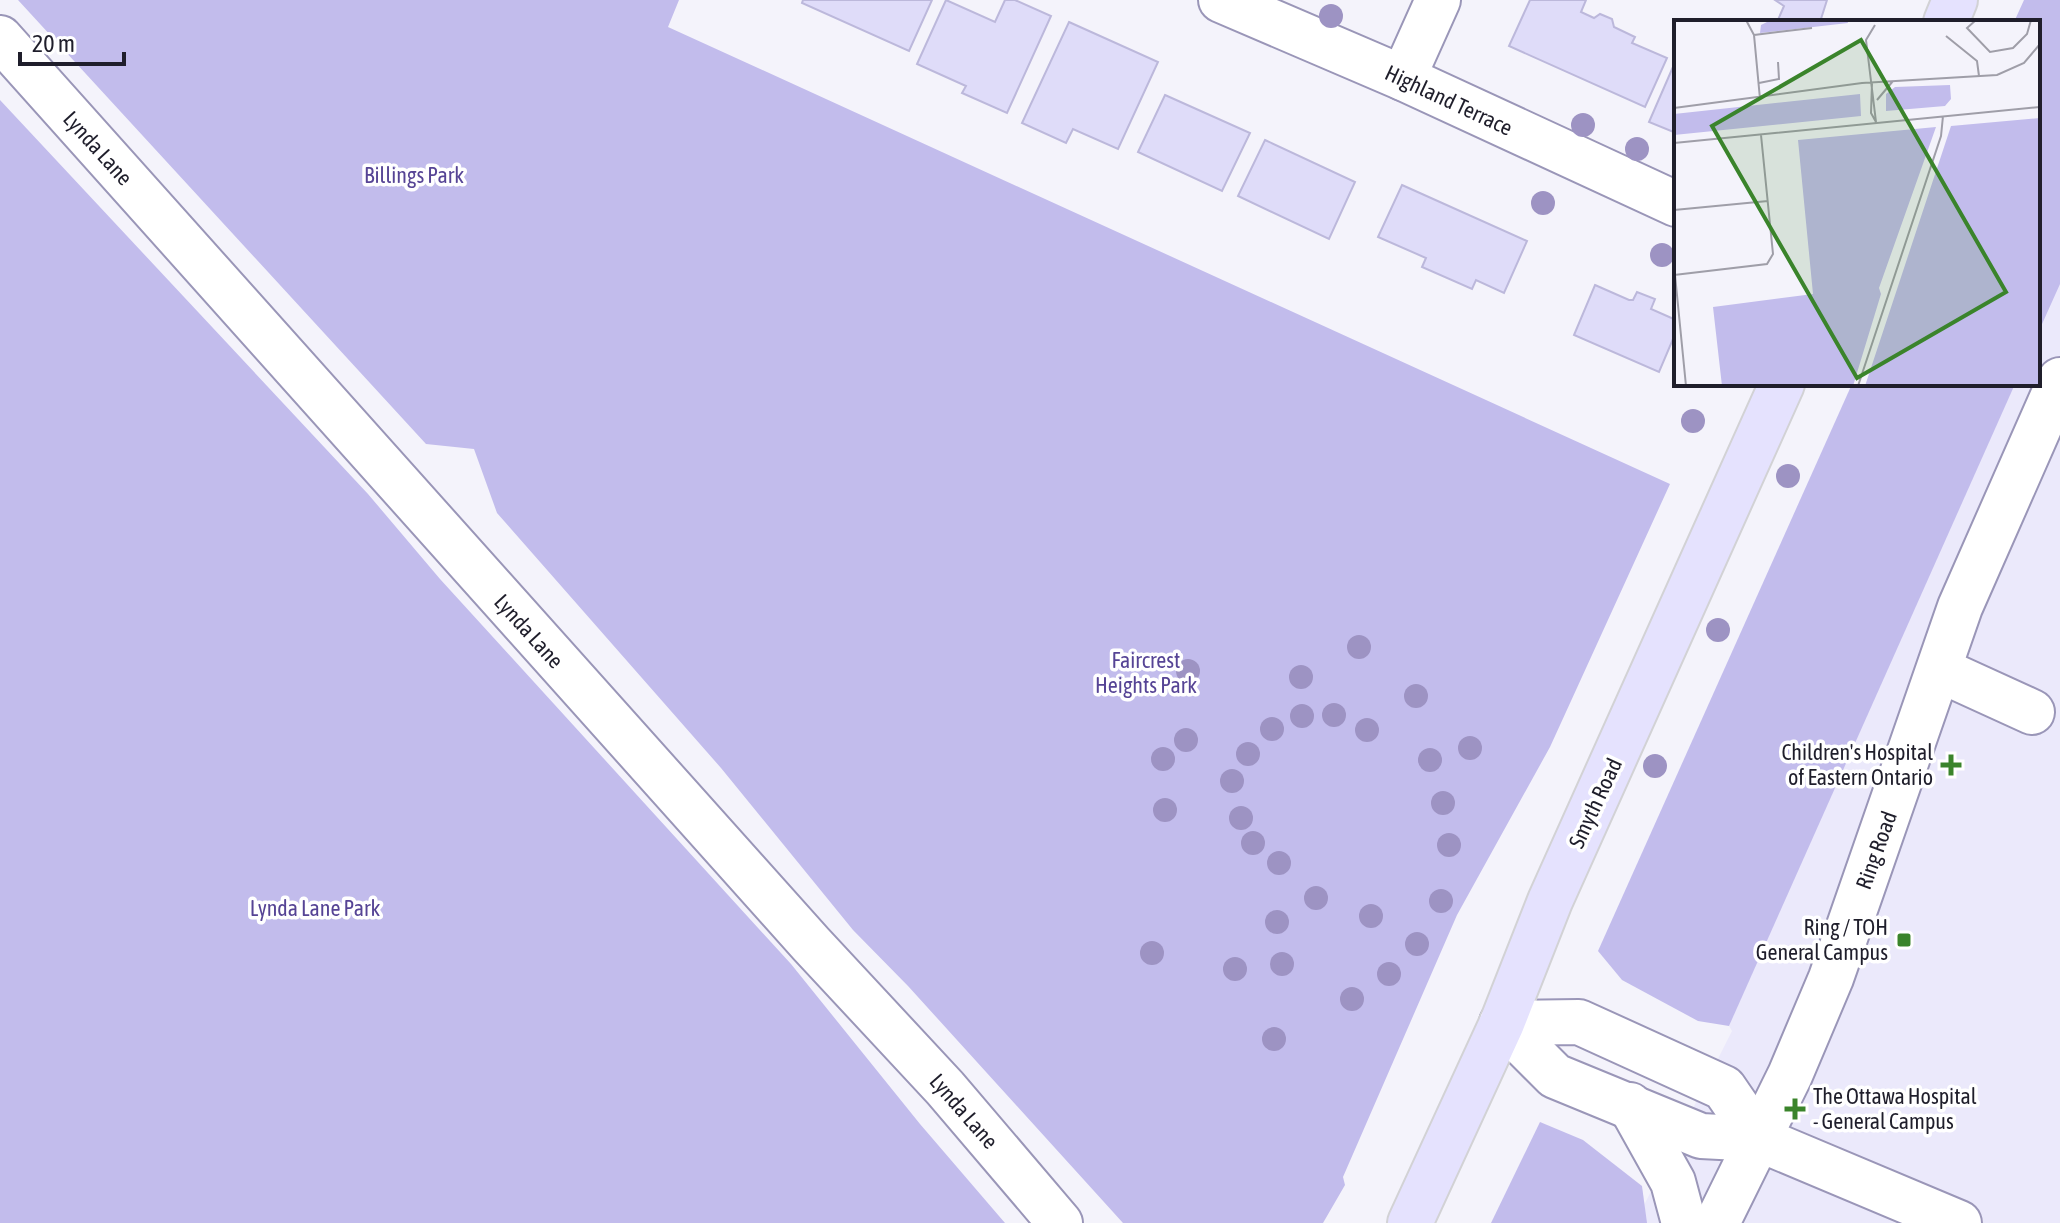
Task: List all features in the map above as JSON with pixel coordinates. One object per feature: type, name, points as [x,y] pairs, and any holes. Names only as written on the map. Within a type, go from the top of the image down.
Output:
[{"type":"main road","points":[[1947,20],[1955,0]]},
{"type":"main road","name":"Smyth Road","points":[[1410,1223],[1502,1023],[1550,901],[1781,386]]},
{"type":"street","name":"Highland Terrace","points":[[1221,0],[1403,78],[1674,203]]},
{"type":"street","points":[[1403,78],[1438,0]]},
{"type":"street","name":"Lynda Lane","points":[[0,38],[769,897],[945,1088],[1060,1223]]},
{"type":"street","name":"Ring Road","points":[[1717,1223],[1790,1075],[1831,978],[1960,607],[2058,390]]},
{"type":"street","points":[[1940,670],[2032,712]]},
{"type":"street","points":[[1502,1023],[1579,1022],[1724,1088],[1759,1139]]},
{"type":"street","points":[[1502,1023],[1555,1076],[1701,1136],[1759,1139],[1959,1223]]},
{"type":"street","points":[[1630,1105],[1673,1182],[1684,1223]]},
{"type":"shaded area","name":"Children's Hospital of Eastern Ontario","points":[[2060,268],[2060,1223],[1635,1223],[1732,1031],[1729,1026],[2008,386],[2040,386],[2040,313]]},
{"type":"green space","name":"Faircrest Heights Park","points":[[18,0],[679,0],[668,27],[1670,484],[1550,747],[1457,915],[1343,1177],[1345,1185],[1323,1223],[1123,1223],[908,986],[853,930],[721,768],[497,513],[474,449],[426,444]]},
{"type":"green space","points":[[2024,0],[2060,0],[2060,284],[2040,329],[2040,20],[2015,20]]},
{"type":"green space","name":"Lynda Lane Park","points":[[0,100],[368,494],[440,579],[791,964],[920,1124],[1005,1223],[0,1223]]},
{"type":"green space","points":[[1851,386],[2014,386],[1729,1026],[1698,1021],[1622,980],[1598,951]]},
{"type":"green space","points":[[1540,1122],[1583,1140],[1642,1186],[1647,1223],[1491,1223]]},
{"type":"building","points":[[803,0],[932,0],[909,51],[802,3]]},
{"type":"building","points":[[946,0],[995,22],[1005,0],[1015,0],[1051,16],[1007,113],[962,93],[966,86],[917,64]]},
{"type":"building","points":[[1530,0],[1586,0],[1581,12],[1594,18],[1600,14],[1612,19],[1614,27],[1635,37],[1632,43],[1667,58],[1645,107],[1509,46]]},
{"type":"building","points":[[1775,0],[1827,0],[1821,20],[1778,20],[1784,6]]},
{"type":"building","points":[[1069,22],[1158,62],[1118,149],[1073,129],[1066,143],[1022,123]]},
{"type":"building","points":[[1674,65],[1674,132],[1649,122]]},
{"type":"building","points":[[1165,95],[1250,133],[1222,191],[1138,152]]},
{"type":"building","points":[[1265,140],[1355,182],[1329,239],[1238,196]]},
{"type":"building","points":[[1402,185],[1527,241],[1504,293],[1476,280],[1472,289],[1422,267],[1426,258],[1378,237]]},
{"type":"building","points":[[1595,285],[1629,300],[1633,300],[1637,292],[1655,299],[1651,309],[1674,319],[1674,337],[1659,372],[1574,335]]},
{"type":"place","name":"Children's Hospital of Eastern Ontario","points":[[1951,765]]},
{"type":"place","name":"Ring / TOH General Campus","points":[[1904,940]]},
{"type":"place","name":"The Ottawa Hospital - General Campus","points":[[1795,1109]]},
{"type":"park label","name":"Billings Park","points":[[414,175]]}]
